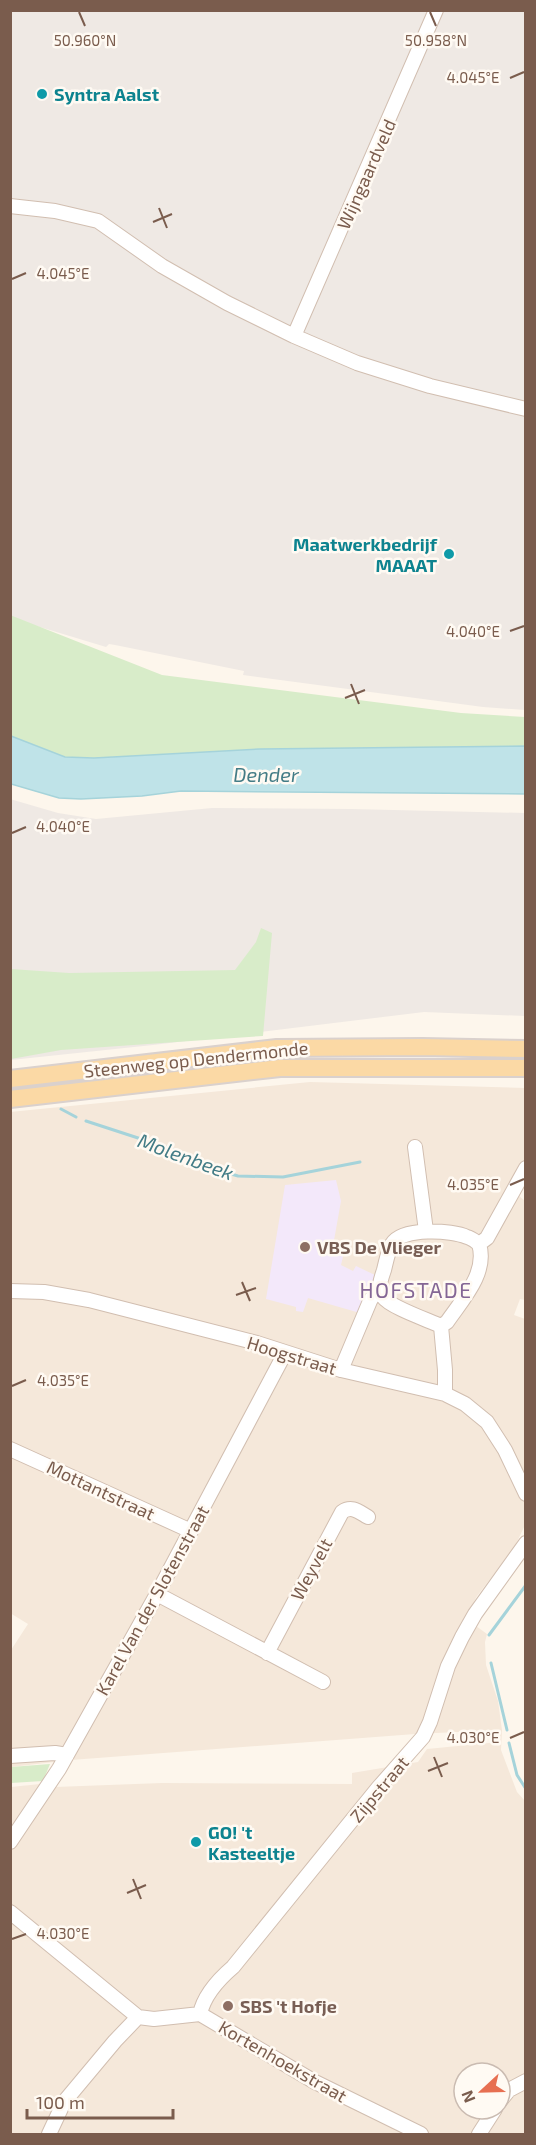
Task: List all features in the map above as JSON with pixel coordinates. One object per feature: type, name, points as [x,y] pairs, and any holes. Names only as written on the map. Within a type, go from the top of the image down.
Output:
[{"type":"main road","name":"Steenweg op Dendermonde","points":[[10,1079],[278,1048],[525,1049]]},
{"type":"main road","name":"Steenweg op Dendermonde","points":[[10,1099],[280,1068],[525,1068]]},
{"type":"street","name":"Wijngaardveld","points":[[294,336],[436,10]]},
{"type":"street","points":[[10,206],[55,211],[98,221],[171,271],[227,303],[294,336],[357,363],[430,386],[525,408]]},
{"type":"street","points":[[415,1147],[426,1231]]},
{"type":"street","points":[[441,1326],[447,1322],[477,1277],[483,1241],[525,1168]]},
{"type":"street","points":[[341,1370],[370,1301],[379,1286],[392,1243],[398,1237],[426,1231],[467,1236],[483,1241]]},
{"type":"street","points":[[379,1286],[381,1295],[390,1303],[441,1326]]},
{"type":"street","name":"Hoogstraat","points":[[10,1291],[44,1292],[89,1300],[257,1343],[341,1370],[445,1394],[465,1404],[487,1422],[505,1450],[525,1494]]},
{"type":"street","points":[[441,1326],[445,1394]]},
{"type":"street","name":"Karel Van der Slotenstraat","points":[[10,1842],[67,1755],[157,1594],[285,1353]]},
{"type":"street","name":"Mottantstraat","points":[[10,1449],[190,1531]]},
{"type":"street","name":"Weyvelt","points":[[267,1653],[342,1512],[353,1509],[368,1517]]},
{"type":"street","name":"Zijpstraat","points":[[200,2014],[202,2004],[208,1994],[233,1967],[427,1730],[448,1666],[462,1637],[475,1614],[525,1543]]},
{"type":"street","points":[[157,1594],[323,1682]]},
{"type":"street","points":[[10,1756],[55,1753],[67,1755]]},
{"type":"street","points":[[10,1912],[138,2017],[64,2102],[49,2134]]},
{"type":"street","name":"Kortenhoekstraat","points":[[138,2017],[154,2019],[200,2014],[315,2082],[421,2134]]},
{"type":"street","points":[[479,2134],[487,2121]]},
{"type":"shaded area","points":[[10,11],[525,11],[525,710],[483,707],[243,675],[244,671],[115,645],[109,644],[106,647],[30,624],[11,626]]},
{"type":"shaded area","points":[[10,799],[58,813],[96,819],[212,808],[525,813],[525,1016],[424,1012],[11,1060]]},
{"type":"shaded area","points":[[310,1082],[525,1088],[525,1183],[519,1196],[525,1201],[525,1300],[520,1299],[514,1315],[525,1319],[525,1525],[514,1548],[477,1596],[465,1618],[487,1634],[486,1665],[498,1701],[502,1730],[501,1750],[517,1792],[525,1801],[525,2134],[11,2134],[11,1787],[40,1784],[53,1790],[55,1787],[162,1783],[352,1784],[352,1773],[418,1762],[427,1749],[499,1742],[499,1730],[415,1734],[71,1760],[11,1767],[11,1650],[28,1624],[10,1613],[10,1112]]},
{"type":"shaded area","name":"VBS De Vlieger","points":[[336,1180],[341,1201],[333,1246],[345,1248],[341,1265],[353,1271],[356,1266],[377,1276],[360,1313],[308,1298],[303,1312],[296,1311],[296,1307],[266,1299],[285,1185]]},
{"type":"green space","points":[[10,615],[162,675],[461,713],[525,717],[525,746],[260,749],[94,758],[65,757],[11,736]]},
{"type":"green space","points":[[261,928],[272,933],[263,1036],[61,1050],[11,1059],[11,969],[69,973],[235,970],[256,942]]},
{"type":"green space","points":[[50,1764],[43,1781],[11,1783],[11,1767]]},
{"type":"water","name":"Dender","points":[[11,736],[65,757],[94,758],[260,749],[525,746],[525,794],[181,791],[142,796],[59,798],[11,784]]},
{"type":"waterway","name":"Molenbeek","points":[[61,1109],[76,1117]]},
{"type":"waterway","name":"Molenbeek","points":[[86,1121],[181,1152],[221,1171],[238,1176],[283,1177],[360,1162]]},
{"type":"waterway","points":[[489,1635],[526,1585]]},
{"type":"waterway","points":[[491,1663],[507,1730]]},
{"type":"waterway","points":[[509,1743],[517,1775],[526,1789]]},
{"type":"place","name":"Syntra Aalst","points":[[42,94]]},
{"type":"place","name":"Maatwerkbedrijf MAAAT","points":[[449,554]]},
{"type":"place","name":"VBS De Vlieger","points":[[305,1247]]},
{"type":"place","name":"GO! 't Kasteeltje","points":[[196,1842]]},
{"type":"place","name":"SBS 't Hofje","points":[[228,2006]]},
{"type":"district","name":"HOFSTADE","points":[[416,1289]]}]
